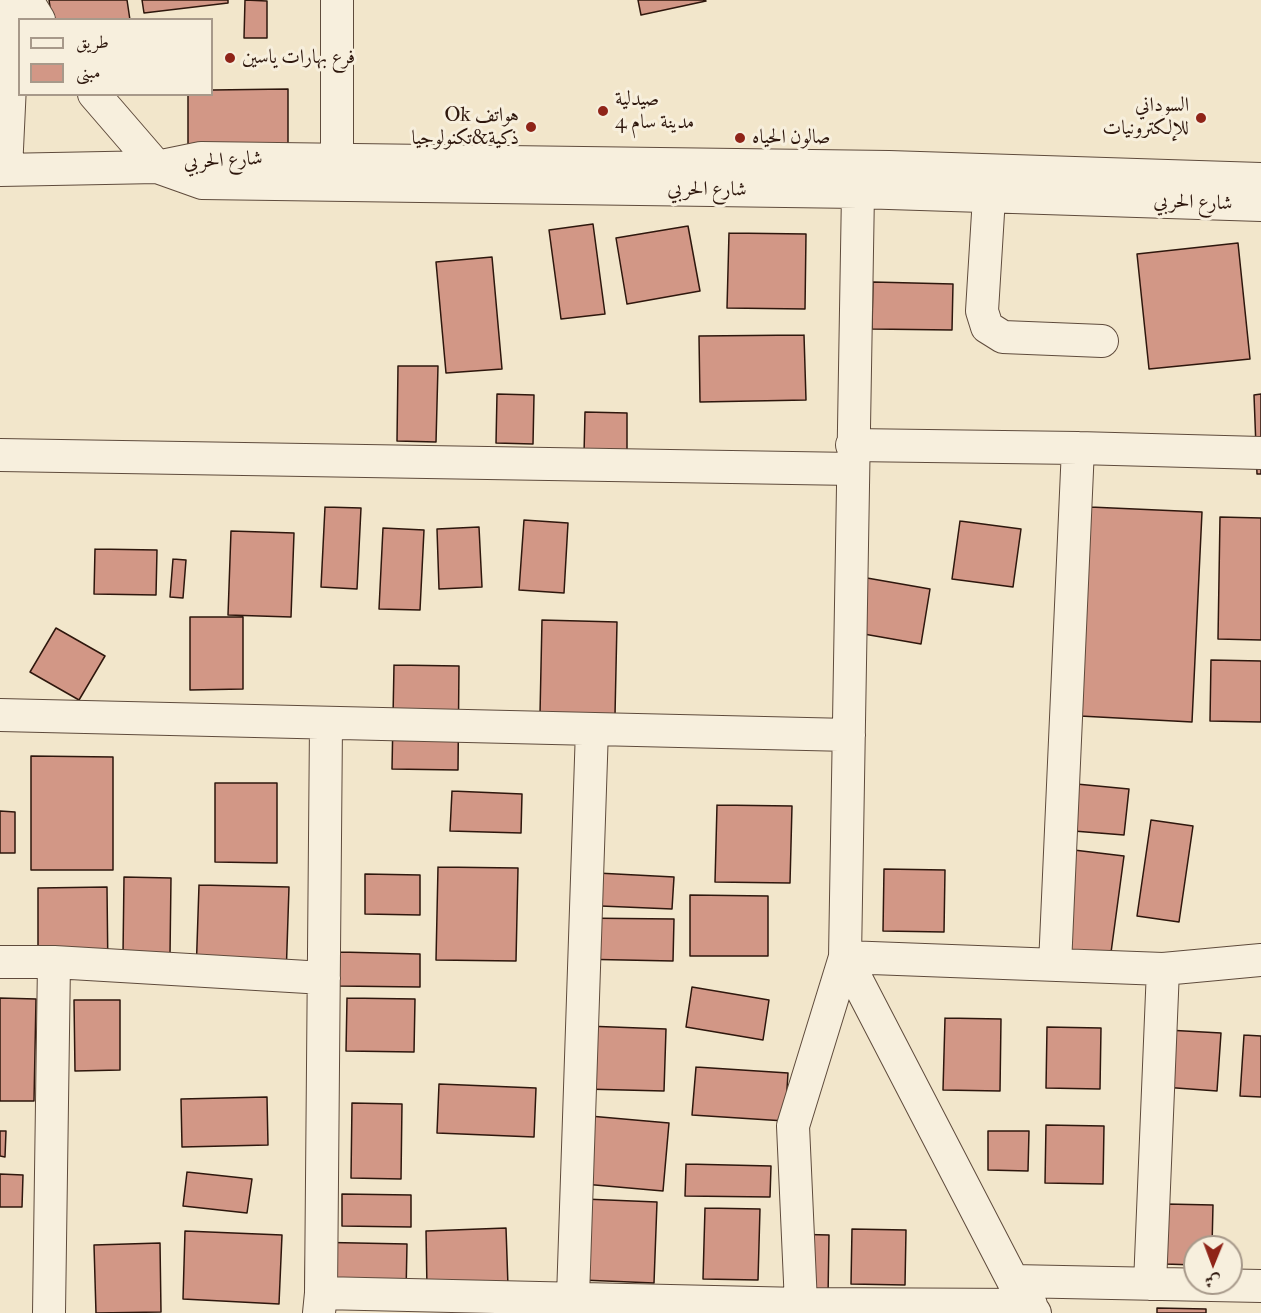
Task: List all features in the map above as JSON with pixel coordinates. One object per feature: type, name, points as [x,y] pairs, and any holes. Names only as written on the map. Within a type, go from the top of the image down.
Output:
[{"type":"street","points":[[3,170],[14,0]]},
{"type":"street","points":[[27,0],[38,18]]},
{"type":"street","points":[[337,0],[337,172]]},
{"type":"street","points":[[96,96],[157,167]]},
{"type":"street","name":"شارع الحربي","points":[[3,170],[157,167],[202,183],[337,172],[889,167],[1261,179]]},
{"type":"street","name":"شارع الحربي","points":[[337,172],[1261,205]]},
{"type":"street","points":[[801,1304],[793,1126],[845,957],[858,192]]},
{"type":"street","points":[[989,197],[982,311],[987,327],[1003,337],[1102,341]]},
{"type":"street","points":[[1055,965],[1077,448]]},
{"type":"street","points":[[0,455],[853,457],[1077,448],[1261,453]]},
{"type":"street","points":[[0,715],[849,735]]},
{"type":"street","points":[[326,724],[320,1303],[573,1297],[801,1304],[1026,1300],[1150,1284],[1261,1286]]},
{"type":"street","points":[[573,1297],[592,729]]},
{"type":"street","points":[[845,957],[1163,969],[1261,960]]},
{"type":"street","points":[[845,957],[1026,1300]]},
{"type":"street","points":[[0,962],[324,978]]},
{"type":"street","points":[[49,1313],[54,963]]},
{"type":"street","points":[[1150,1284],[1163,969]]},
{"type":"building","points":[[49,0],[127,0],[130,18],[52,18]]},
{"type":"building","points":[[142,0],[228,0],[228,3],[144,13]]},
{"type":"building","points":[[245,0],[267,1],[267,38],[244,38]]},
{"type":"building","points":[[638,0],[705,0],[706,1],[641,15]]},
{"type":"building","points":[[288,89],[288,148],[188,148],[188,96],[213,96],[213,90]]},
{"type":"building","points":[[593,224],[605,314],[561,319],[549,230]]},
{"type":"building","points":[[688,226],[700,291],[627,304],[616,238]]},
{"type":"building","points":[[729,233],[806,234],[805,309],[727,308]]},
{"type":"building","points":[[1238,243],[1250,359],[1149,369],[1137,254]]},
{"type":"building","points":[[492,257],[502,369],[446,373],[436,262]]},
{"type":"building","points":[[873,282],[953,284],[952,330],[872,329]]},
{"type":"building","points":[[804,335],[806,400],[700,402],[699,336]]},
{"type":"building","points":[[398,366],[438,366],[436,442],[397,441]]},
{"type":"building","points":[[497,394],[534,395],[533,444],[496,443]]},
{"type":"building","points":[[1261,394],[1261,474],[1257,474],[1254,395]]},
{"type":"building","points":[[585,412],[627,413],[627,455],[584,454]]},
{"type":"building","points":[[325,507],[361,508],[357,589],[321,587]]},
{"type":"building","points":[[1090,507],[1202,512],[1192,722],[1080,716]]},
{"type":"building","points":[[1220,517],[1261,518],[1261,640],[1218,639]]},
{"type":"building","points":[[524,520],[568,523],[564,593],[519,590]]},
{"type":"building","points":[[960,521],[1021,529],[1013,587],[952,579]]},
{"type":"building","points":[[479,527],[482,587],[439,589],[437,529]]},
{"type":"building","points":[[383,528],[424,530],[420,610],[379,609]]},
{"type":"building","points":[[231,531],[294,533],[291,617],[228,615]]},
{"type":"building","points":[[95,549],[157,550],[156,595],[94,594]]},
{"type":"building","points":[[173,559],[186,560],[183,598],[170,597]]},
{"type":"building","points":[[867,578],[930,589],[921,644],[858,633]]},
{"type":"building","points":[[190,617],[243,617],[243,689],[190,690]]},
{"type":"building","points":[[542,620],[617,622],[615,715],[540,714]]},
{"type":"building","points":[[56,628],[105,656],[79,700],[30,672]]},
{"type":"building","points":[[1211,660],[1261,661],[1261,722],[1210,721]]},
{"type":"building","points":[[394,665],[459,666],[458,770],[392,769]]},
{"type":"building","points":[[31,756],[113,757],[113,870],[31,870]]},
{"type":"building","points":[[215,783],[277,783],[277,863],[215,862]]},
{"type":"building","points":[[1066,783],[1129,789],[1124,835],[1061,830]]},
{"type":"building","points":[[452,791],[522,794],[521,833],[450,831]]},
{"type":"building","points":[[717,805],[792,806],[790,883],[715,882]]},
{"type":"building","points":[[0,811],[15,812],[15,853],[0,853]]},
{"type":"building","points":[[1151,820],[1193,826],[1179,922],[1137,916]]},
{"type":"building","points":[[1057,848],[1124,856],[1110,960],[1043,951]]},
{"type":"building","points":[[438,867],[518,868],[516,961],[436,960]]},
{"type":"building","points":[[884,869],[945,870],[944,932],[883,931]]},
{"type":"building","points":[[578,872],[674,877],[672,909],[577,905]]},
{"type":"building","points":[[365,874],[420,875],[420,915],[365,914]]},
{"type":"building","points":[[124,877],[171,878],[170,955],[123,954]]},
{"type":"building","points":[[199,885],[289,887],[286,978],[196,975]]},
{"type":"building","points":[[107,887],[108,977],[38,977],[38,888]]},
{"type":"building","points":[[690,895],[768,896],[768,956],[690,956]]},
{"type":"building","points":[[575,918],[674,919],[673,961],[575,959]]},
{"type":"building","points":[[340,952],[420,954],[420,987],[339,986]]},
{"type":"building","points":[[692,987],[769,1000],[763,1040],[686,1027]]},
{"type":"building","points":[[0,998],[36,999],[34,1101],[0,1101]]},
{"type":"building","points":[[347,998],[415,999],[414,1052],[346,1051]]},
{"type":"building","points":[[74,1000],[120,1000],[120,1070],[75,1071]]},
{"type":"building","points":[[945,1018],[1001,1019],[1000,1091],[943,1090]]},
{"type":"building","points":[[586,1026],[666,1029],[664,1091],[584,1089]]},
{"type":"building","points":[[1047,1027],[1101,1028],[1100,1089],[1046,1088]]},
{"type":"building","points":[[1167,1030],[1221,1033],[1217,1091],[1163,1087]]},
{"type":"building","points":[[1244,1035],[1261,1036],[1261,1097],[1240,1096]]},
{"type":"building","points":[[696,1067],[788,1073],[785,1121],[692,1115]]},
{"type":"building","points":[[439,1084],[536,1088],[534,1137],[437,1133]]},
{"type":"building","points":[[267,1097],[268,1145],[182,1147],[181,1099]]},
{"type":"building","points":[[352,1103],[402,1104],[401,1179],[351,1178]]},
{"type":"building","points":[[567,1114],[669,1123],[663,1191],[561,1182]]},
{"type":"building","points":[[1046,1125],[1104,1126],[1103,1184],[1045,1183]]},
{"type":"building","points":[[0,1131],[6,1131],[5,1157],[0,1156]]},
{"type":"building","points":[[988,1131],[1029,1131],[1028,1171],[988,1170]]},
{"type":"building","points":[[686,1164],[771,1166],[770,1197],[685,1196]]},
{"type":"building","points":[[187,1172],[252,1179],[247,1213],[183,1206]]},
{"type":"building","points":[[0,1174],[23,1175],[22,1207],[0,1207]]},
{"type":"building","points":[[342,1194],[411,1195],[411,1227],[342,1226]]},
{"type":"building","points":[[584,1199],[657,1202],[654,1283],[582,1280]]},
{"type":"building","points":[[1166,1204],[1213,1205],[1212,1235],[1183,1235],[1183,1265],[1165,1264]]},
{"type":"building","points":[[705,1208],[760,1209],[758,1280],[703,1279]]},
{"type":"building","points":[[506,1228],[508,1286],[427,1289],[426,1231]]},
{"type":"building","points":[[852,1229],[906,1230],[905,1285],[851,1284]]},
{"type":"building","points":[[185,1231],[282,1235],[279,1304],[183,1299]]},
{"type":"building","points":[[786,1234],[829,1235],[828,1298],[785,1297]]},
{"type":"building","points":[[306,1242],[407,1244],[406,1294],[305,1292]]},
{"type":"building","points":[[160,1243],[161,1312],[96,1313],[94,1245]]},
{"type":"building","points":[[1157,1308],[1206,1309],[1206,1313],[1157,1313]]},
{"type":"place","name":"فرع بهارات ياسين","points":[[230,58]]},
{"type":"place","name":"صيدلية مدينة سام 4","points":[[603,111]]},
{"type":"place","name":"السوداني للإلكترونيات","points":[[1201,118]]},
{"type":"place","name":"Ok هواتف ذكية&تكنولوجيا","points":[[531,127]]},
{"type":"place","name":"صالون الحياه","points":[[740,138]]}]
